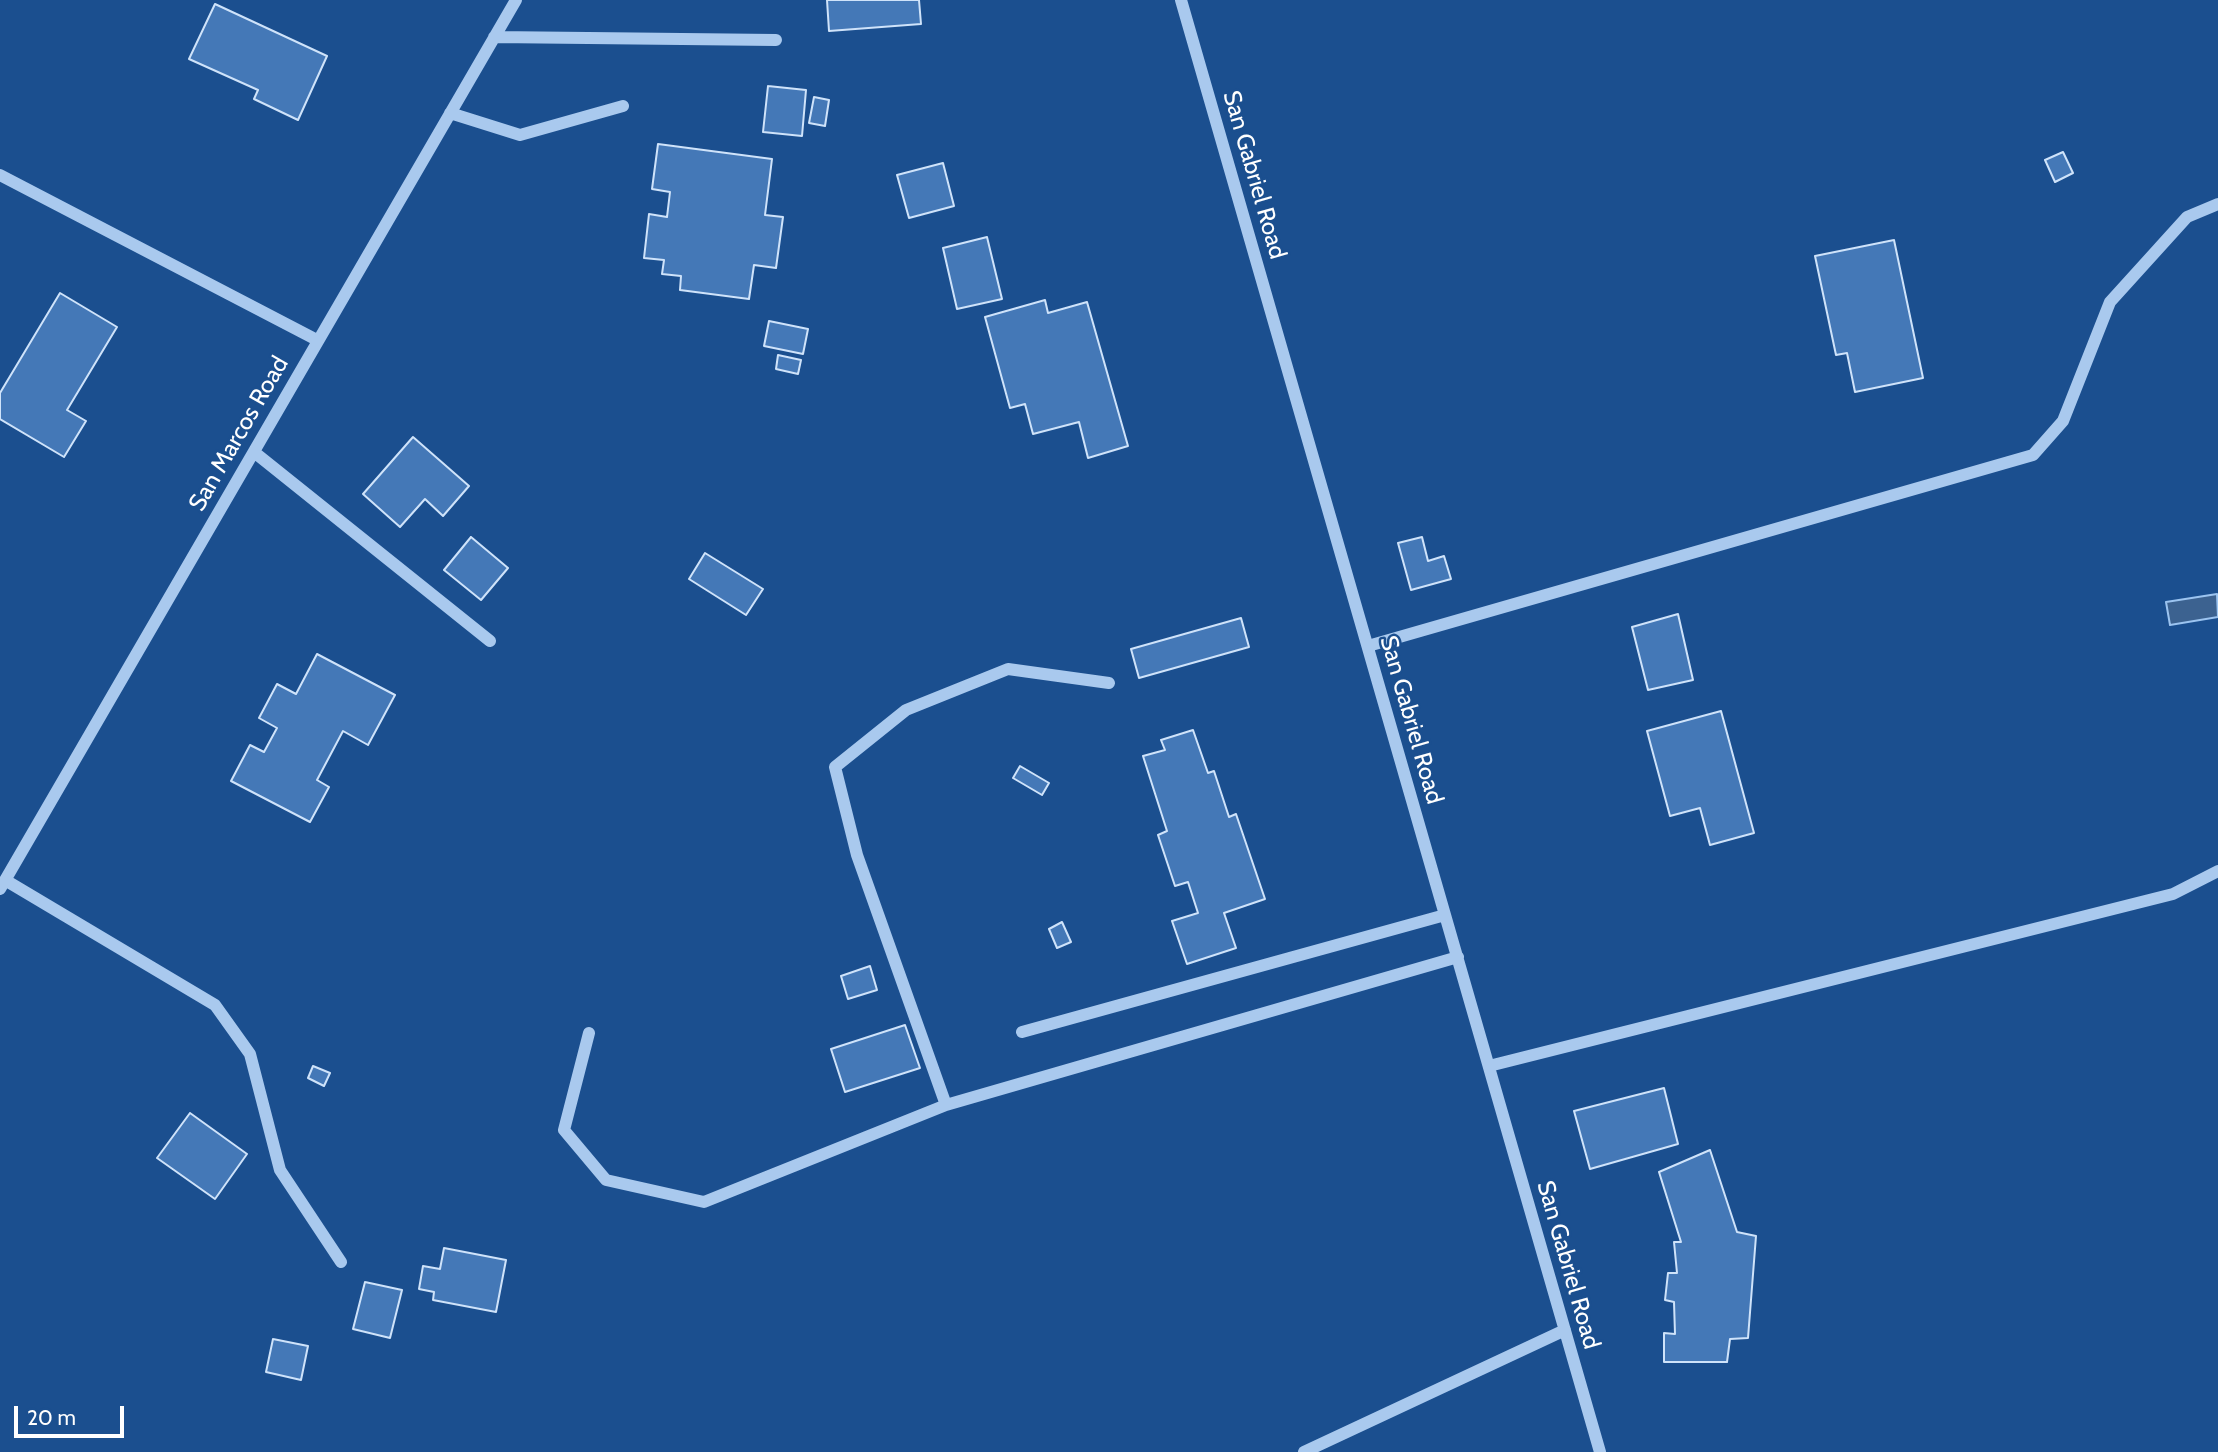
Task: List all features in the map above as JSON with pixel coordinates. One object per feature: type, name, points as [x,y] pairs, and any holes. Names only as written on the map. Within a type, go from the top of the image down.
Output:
[{"type":"street","name":"San Marcos Road","points":[[3,885],[516,0]]},
{"type":"street","name":"San Gabriel Road","points":[[1181,0],[1600,1452]]},
{"type":"street","points":[[494,37],[776,40]]},
{"type":"street","points":[[450,113],[520,135],[623,106]]},
{"type":"street","points":[[0,175],[317,340]]},
{"type":"street","points":[[1368,646],[2033,455],[2063,421],[2110,302],[2187,217],[2218,205]]},
{"type":"street","points":[[254,452],[490,642]]},
{"type":"street","points":[[946,1105],[857,855],[835,766],[906,710],[1008,669],[1110,684]]},
{"type":"street","points":[[1489,1066],[2173,894],[2218,871]]},
{"type":"street","points":[[3,885],[215,1005],[250,1054],[280,1170],[341,1262]]},
{"type":"street","points":[[1022,1032],[1445,915]]},
{"type":"street","points":[[589,1033],[564,1130],[606,1180],[704,1202],[946,1105],[1458,957]]},
{"type":"street","points":[[1304,1452],[1565,1330]]},
{"type":"water","points":[[2217,594],[2218,617],[2170,625],[2166,602]]},
{"type":"building","points":[[827,0],[919,0],[921,24],[829,31]]},
{"type":"building","points":[[215,4],[327,56],[298,120],[254,99],[258,90],[189,59]]},
{"type":"building","points":[[768,86],[806,90],[802,136],[763,132]]},
{"type":"building","points":[[814,97],[829,100],[825,126],[809,123]]},
{"type":"building","points":[[658,144],[772,159],[765,215],[783,217],[776,268],[754,265],[749,299],[680,290],[681,276],[662,274],[664,260],[644,258],[649,214],[667,217],[670,192],[652,189]]},
{"type":"building","points":[[2063,152],[2073,173],[2055,182],[2045,160]]},
{"type":"building","points":[[943,163],[954,206],[909,218],[897,175]]},
{"type":"building","points":[[987,237],[1002,299],[957,309],[943,248]]},
{"type":"building","points":[[1894,240],[1923,378],[1855,392],[1847,353],[1836,355],[1815,256]]},
{"type":"building","points":[[60,293],[117,327],[67,410],[86,421],[64,457],[0,419],[0,393]]},
{"type":"building","points":[[1045,300],[1048,313],[1087,302],[1128,446],[1088,458],[1079,422],[1033,434],[1025,404],[1010,408],[985,317]]},
{"type":"building","points":[[769,321],[808,329],[803,354],[764,346]]},
{"type":"building","points":[[778,355],[801,360],[798,374],[776,369]]},
{"type":"building","points":[[413,437],[469,486],[443,516],[425,499],[400,527],[363,494]]},
{"type":"building","points":[[471,537],[508,568],[481,600],[444,570]]},
{"type":"building","points":[[1422,537],[1428,561],[1444,556],[1451,579],[1411,590],[1398,543]]},
{"type":"building","points":[[705,553],[763,589],[746,615],[689,579]]},
{"type":"building","points":[[1678,614],[1693,680],[1648,690],[1632,627]]},
{"type":"building","points":[[1241,618],[1249,647],[1139,678],[1131,649]]},
{"type":"building","points":[[317,654],[395,695],[368,745],[343,731],[317,780],[329,787],[310,822],[231,781],[250,745],[264,752],[277,728],[259,718],[277,684],[296,694]]},
{"type":"building","points":[[1721,711],[1754,833],[1710,845],[1700,808],[1670,816],[1647,731]]},
{"type":"building","points":[[1193,730],[1208,773],[1214,771],[1229,817],[1236,814],[1265,899],[1224,913],[1236,948],[1187,964],[1172,921],[1198,913],[1188,882],[1175,886],[1158,835],[1167,831],[1143,756],[1165,750],[1161,740]]},
{"type":"building","points":[[1020,766],[1049,783],[1042,795],[1013,778]]},
{"type":"building","points":[[1062,922],[1071,942],[1057,948],[1049,929]]},
{"type":"building","points":[[870,966],[877,990],[848,999],[841,976]]},
{"type":"building","points":[[905,1025],[920,1068],[845,1092],[831,1049]]},
{"type":"building","points":[[313,1066],[330,1073],[324,1086],[308,1078]]},
{"type":"building","points":[[1664,1088],[1678,1144],[1590,1169],[1574,1111]]},
{"type":"building","points":[[190,1113],[247,1154],[215,1199],[157,1158]]},
{"type":"building","points":[[1710,1150],[1737,1232],[1756,1236],[1748,1338],[1730,1339],[1727,1362],[1664,1362],[1664,1333],[1675,1334],[1674,1302],[1665,1300],[1668,1273],[1677,1273],[1674,1242],[1681,1242],[1659,1172]]},
{"type":"building","points":[[444,1248],[506,1260],[496,1312],[433,1300],[434,1292],[419,1289],[423,1266],[440,1269]]},
{"type":"building","points":[[365,1282],[402,1290],[390,1338],[353,1329]]},
{"type":"building","points":[[273,1339],[308,1346],[301,1380],[266,1372]]}]
